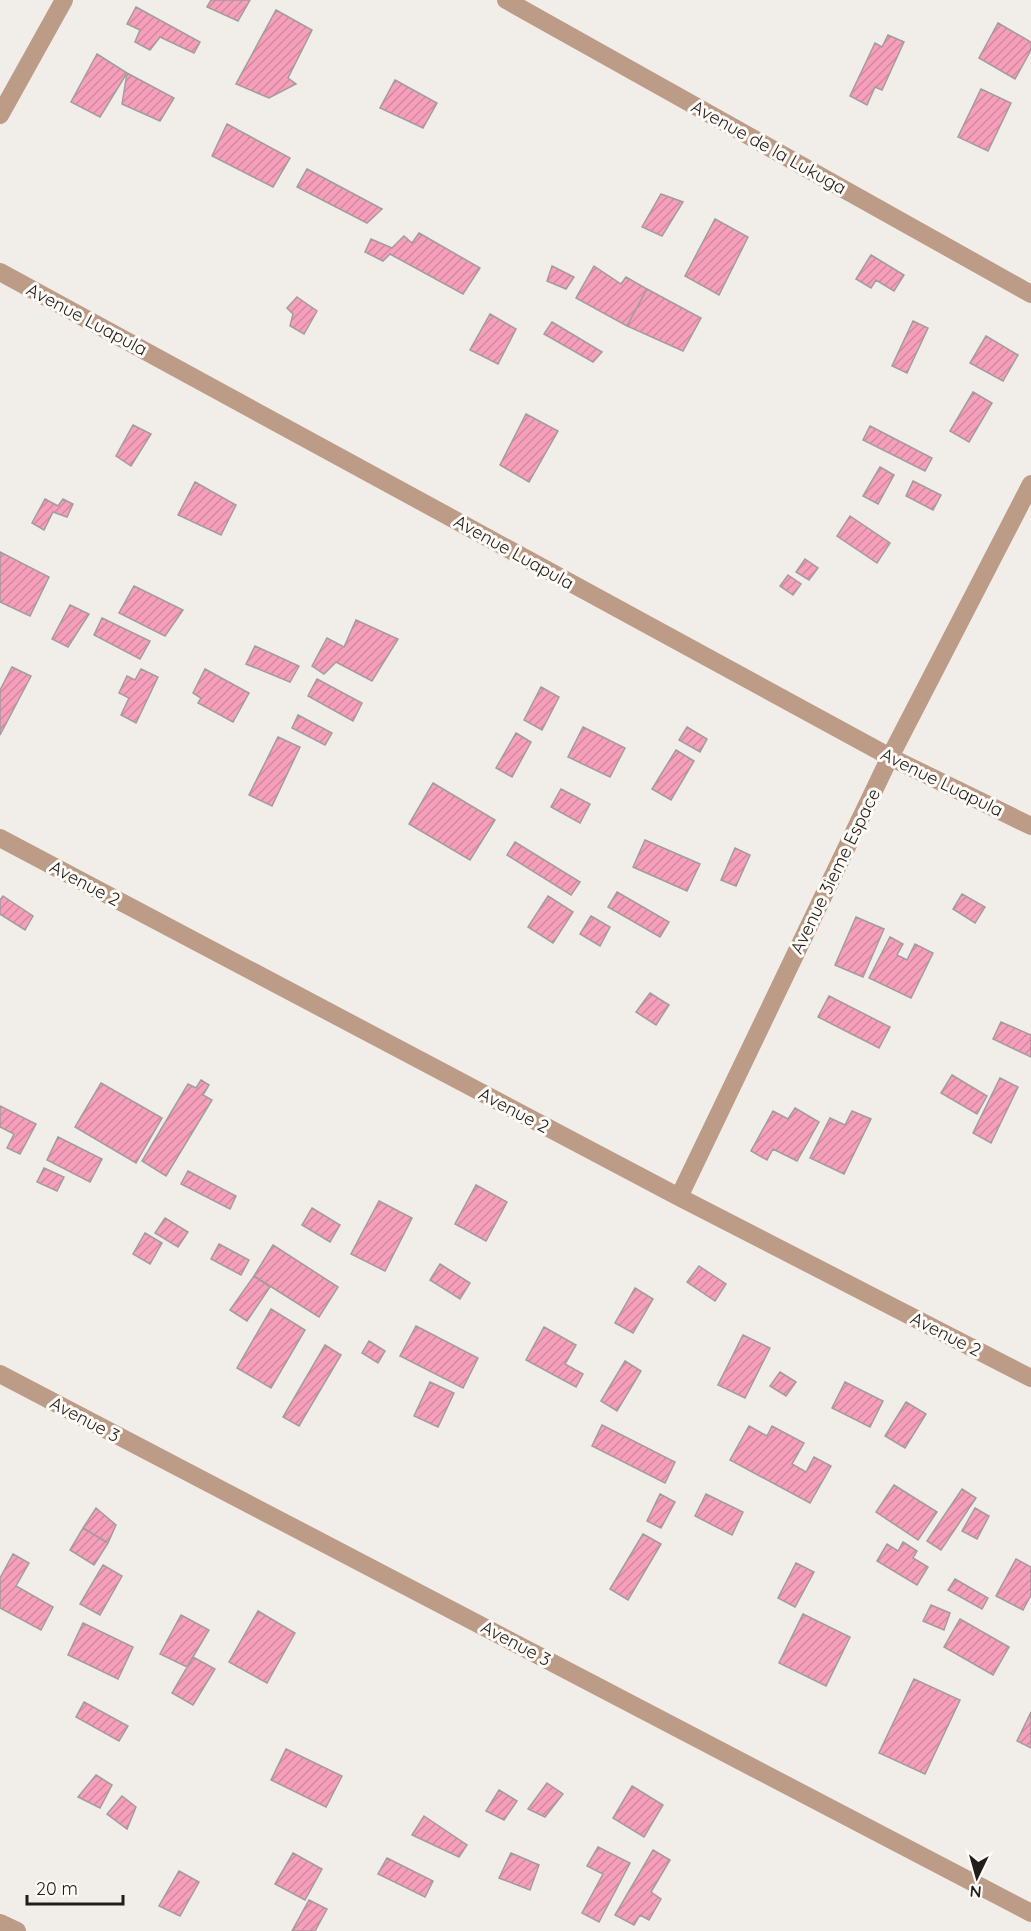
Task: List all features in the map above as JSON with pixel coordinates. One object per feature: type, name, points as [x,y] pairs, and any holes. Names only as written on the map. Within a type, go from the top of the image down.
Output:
[{"type":"street","points":[[0,115],[64,0]]},
{"type":"street","name":"Avenue de la Lukuga","points":[[506,0],[1031,294]]},
{"type":"street","name":"Avenue Luapula","points":[[0,272],[890,757],[1031,826]]},
{"type":"street","name":"Avenue 3ieme Espace","points":[[679,1197],[890,757],[1031,484]]},
{"type":"street","name":"Avenue 2","points":[[0,838],[679,1197],[1031,1378]]},
{"type":"street","name":"Avenue 3","points":[[0,1374],[1031,1913]]},
{"type":"street","points":[[0,1923],[17,1931]]},
{"type":"building","points":[[211,0],[250,0],[238,21],[207,7]]},
{"type":"building","points":[[136,7],[200,42],[194,53],[160,37],[150,50],[135,42],[140,30],[127,24]]},
{"type":"building","points":[[276,10],[312,30],[288,78],[296,84],[269,98],[236,84]]},
{"type":"building","points":[[998,23],[1031,42],[1031,50],[1015,79],[979,58]]},
{"type":"building","points":[[888,35],[904,42],[882,90],[875,87],[867,105],[850,96],[875,43],[882,47]]},
{"type":"building","points":[[97,54],[127,73],[100,117],[71,102]]},
{"type":"building","points":[[127,73],[174,98],[160,121],[122,104]]},
{"type":"building","points":[[395,80],[437,103],[423,128],[380,108]]},
{"type":"building","points":[[981,89],[1011,103],[988,151],[958,137]]},
{"type":"building","points":[[227,124],[290,158],[273,187],[212,156]]},
{"type":"building","points":[[307,169],[382,209],[367,223],[297,187]]},
{"type":"building","points":[[661,194],[683,202],[662,236],[642,227]]},
{"type":"building","points":[[715,219],[748,237],[719,295],[685,276]]},
{"type":"building","points":[[419,233],[480,268],[463,294],[390,254],[383,261],[365,252],[371,239],[392,248],[404,236],[412,243]]},
{"type":"building","points":[[871,255],[904,275],[894,291],[876,280],[871,288],[856,279]]},
{"type":"building","points":[[552,266],[574,277],[566,289],[547,281]]},
{"type":"building","points":[[594,266],[621,284],[626,277],[647,289],[627,326],[576,298]]},
{"type":"building","points":[[647,289],[701,318],[683,351],[627,326]]},
{"type":"building","points":[[297,297],[317,311],[304,334],[290,326],[293,314],[287,308]]},
{"type":"building","points":[[490,314],[516,329],[498,364],[470,350]]},
{"type":"building","points":[[913,321],[928,328],[907,373],[892,366]]},
{"type":"building","points":[[552,322],[602,352],[593,362],[544,334]]},
{"type":"building","points":[[986,336],[1018,355],[1003,381],[970,363]]},
{"type":"building","points":[[973,392],[992,403],[969,442],[950,431]]},
{"type":"building","points":[[526,414],[558,431],[529,482],[500,465]]},
{"type":"building","points":[[133,425],[151,434],[131,466],[116,456]]},
{"type":"building","points":[[870,426],[932,458],[925,471],[863,440]]},
{"type":"building","points":[[880,467],[894,475],[878,504],[863,496]]},
{"type":"building","points":[[913,481],[941,495],[933,510],[906,496]]},
{"type":"building","points":[[195,482],[236,505],[221,535],[178,515]]},
{"type":"building","points":[[45,499],[58,506],[63,499],[73,504],[67,517],[53,512],[44,530],[32,523]]},
{"type":"building","points":[[850,516],[890,543],[877,563],[837,536]]},
{"type":"building","points":[[0,552],[49,577],[30,616],[0,602]]},
{"type":"building","points":[[805,559],[818,568],[809,580],[796,572]]},
{"type":"building","points":[[788,575],[801,584],[793,595],[780,586]]},
{"type":"building","points":[[134,586],[183,610],[165,636],[119,613]]},
{"type":"building","points":[[70,605],[89,614],[68,647],[52,639]]},
{"type":"building","points":[[102,618],[150,641],[140,659],[94,635]]},
{"type":"building","points":[[356,620],[398,639],[372,681],[336,662],[324,674],[312,666],[327,638],[344,647]]},
{"type":"building","points":[[255,646],[299,666],[290,682],[246,664]]},
{"type":"building","points":[[12,667],[31,676],[0,735],[0,690]]},
{"type":"building","points":[[141,669],[158,677],[136,723],[121,715],[129,698],[119,693],[127,676],[135,680]]},
{"type":"building","points":[[205,669],[249,693],[233,722],[198,703],[201,698],[193,693]]},
{"type":"building","points":[[317,679],[362,703],[353,721],[308,696]]},
{"type":"building","points":[[541,687],[559,697],[542,730],[524,720]]},
{"type":"building","points":[[298,715],[332,733],[325,745],[292,728]]},
{"type":"building","points":[[583,727],[625,748],[610,777],[568,757]]},
{"type":"building","points":[[687,727],[707,739],[700,752],[679,740]]},
{"type":"building","points":[[516,733],[531,742],[512,777],[496,768]]},
{"type":"building","points":[[278,737],[300,747],[272,806],[249,795]]},
{"type":"building","points":[[676,750],[694,761],[671,800],[652,789]]},
{"type":"building","points":[[433,783],[495,820],[470,860],[409,824]]},
{"type":"building","points":[[561,789],[590,804],[580,823],[551,807]]},
{"type":"building","points":[[645,840],[700,864],[687,891],[633,867]]},
{"type":"building","points":[[515,842],[580,882],[571,895],[507,855]]},
{"type":"building","points":[[735,848],[750,855],[736,886],[721,880]]},
{"type":"building","points":[[617,892],[669,922],[660,937],[608,907]]},
{"type":"building","points":[[962,894],[985,907],[975,923],[953,909]]},
{"type":"building","points":[[3,896],[33,916],[25,930],[0,914],[0,900]]},
{"type":"building","points":[[548,896],[573,912],[553,943],[528,927]]},
{"type":"building","points":[[591,916],[610,927],[600,946],[580,934]]},
{"type":"building","points":[[856,917],[884,929],[863,977],[835,965]]},
{"type":"building","points":[[890,937],[903,944],[897,955],[907,960],[915,944],[933,953],[911,998],[869,978]]},
{"type":"building","points":[[650,993],[669,1005],[656,1025],[636,1012]]},
{"type":"building","points":[[829,996],[890,1027],[879,1048],[818,1017]]},
{"type":"building","points":[[1001,1022],[1031,1035],[1031,1057],[993,1039]]},
{"type":"building","points":[[952,1075],[987,1096],[977,1114],[941,1093]]},
{"type":"building","points":[[1000,1078],[1018,1087],[991,1143],[973,1133]]},
{"type":"building","points":[[201,1080],[209,1085],[203,1095],[212,1100],[166,1176],[142,1161],[188,1084],[196,1088]]},
{"type":"building","points":[[101,1083],[162,1118],[136,1163],[75,1127]]},
{"type":"building","points":[[0,1106],[36,1124],[20,1154],[7,1148],[14,1134],[0,1127]]},
{"type":"building","points":[[795,1108],[819,1122],[797,1161],[773,1149],[767,1160],[751,1151],[773,1111],[788,1119]]},
{"type":"building","points":[[852,1111],[871,1119],[844,1174],[810,1158],[830,1118],[845,1125]]},
{"type":"building","points":[[58,1137],[102,1159],[90,1182],[47,1160]]},
{"type":"building","points":[[44,1168],[64,1177],[57,1191],[37,1182]]},
{"type":"building","points":[[188,1171],[236,1196],[230,1209],[181,1184]]},
{"type":"building","points":[[476,1185],[507,1202],[486,1241],[455,1224]]},
{"type":"building","points":[[379,1201],[412,1218],[385,1271],[351,1254]]},
{"type":"building","points":[[312,1208],[340,1225],[330,1242],[302,1225]]},
{"type":"building","points":[[165,1218],[188,1232],[178,1247],[155,1233]]},
{"type":"building","points":[[145,1233],[162,1243],[150,1264],[133,1254]]},
{"type":"building","points":[[219,1244],[249,1260],[241,1275],[211,1259]]},
{"type":"building","points":[[273,1245],[338,1287],[319,1317],[254,1276]]},
{"type":"building","points":[[440,1264],[470,1283],[460,1299],[430,1280]]},
{"type":"building","points":[[699,1266],[726,1284],[715,1301],[687,1282]]},
{"type":"building","points":[[254,1276],[270,1287],[247,1321],[230,1310]]},
{"type":"building","points":[[635,1288],[653,1299],[633,1333],[615,1323]]},
{"type":"building","points":[[271,1309],[305,1330],[271,1388],[237,1368]]},
{"type":"building","points":[[416,1326],[478,1358],[463,1388],[400,1356]]},
{"type":"building","points":[[544,1327],[576,1345],[565,1364],[583,1374],[576,1387],[526,1360]]},
{"type":"building","points":[[743,1335],[770,1348],[745,1398],[718,1385]]},
{"type":"building","points":[[369,1341],[385,1351],[378,1363],[362,1353]]},
{"type":"building","points":[[325,1345],[341,1355],[299,1426],[283,1417]]},
{"type":"building","points":[[625,1361],[641,1371],[617,1411],[601,1401]]},
{"type":"building","points":[[780,1372],[796,1382],[786,1396],[770,1386]]},
{"type":"building","points":[[430,1382],[454,1393],[438,1427],[414,1416]]},
{"type":"building","points":[[845,1382],[883,1401],[870,1427],[832,1408]]},
{"type":"building","points":[[906,1402],[926,1414],[905,1448],[885,1436]]},
{"type":"building","points":[[602,1425],[675,1462],[665,1483],[592,1446]]},
{"type":"building","points":[[749,1426],[767,1436],[772,1426],[804,1443],[792,1464],[806,1472],[814,1457],[831,1466],[810,1503],[730,1460]]},
{"type":"building","points":[[894,1485],[937,1512],[918,1540],[876,1512]]},
{"type":"building","points":[[962,1489],[976,1498],[941,1550],[927,1541]]},
{"type":"building","points":[[660,1494],[675,1502],[661,1528],[647,1521]]},
{"type":"building","points":[[706,1494],[743,1512],[732,1535],[695,1516]]},
{"type":"building","points":[[96,1508],[116,1525],[108,1543],[83,1528]]},
{"type":"building","points":[[975,1508],[989,1516],[977,1539],[962,1531]]},
{"type":"building","points":[[83,1528],[108,1543],[94,1565],[70,1550]]},
{"type":"building","points":[[643,1534],[661,1544],[628,1600],[610,1589]]},
{"type":"building","points":[[903,1542],[917,1551],[913,1558],[928,1567],[917,1585],[877,1561],[887,1544],[898,1551]]},
{"type":"building","points":[[13,1554],[29,1563],[16,1586],[53,1607],[41,1630],[0,1608],[0,1578]]},
{"type":"building","points":[[1016,1559],[1031,1567],[1031,1595],[1023,1610],[996,1596]]},
{"type":"building","points":[[796,1563],[814,1572],[795,1607],[778,1598]]},
{"type":"building","points":[[103,1565],[122,1576],[100,1615],[80,1604]]},
{"type":"building","points":[[955,1579],[988,1598],[982,1609],[948,1590]]},
{"type":"building","points":[[931,1605],[950,1613],[944,1630],[923,1621]]},
{"type":"building","points":[[258,1611],[295,1633],[267,1683],[229,1662]]},
{"type":"building","points":[[803,1614],[850,1637],[826,1686],[779,1663]]},
{"type":"building","points":[[181,1615],[209,1630],[187,1667],[160,1654]]},
{"type":"building","points":[[960,1619],[1009,1647],[993,1675],[944,1647]]},
{"type":"building","points":[[83,1623],[133,1647],[118,1679],[68,1655]]},
{"type":"building","points":[[193,1657],[215,1669],[193,1705],[172,1693]]},
{"type":"building","points":[[914,1679],[960,1700],[925,1774],[879,1753]]},
{"type":"building","points":[[84,1702],[128,1726],[119,1741],[76,1717]]},
{"type":"building","points":[[1031,1712],[1031,1748],[1017,1741]]},
{"type":"building","points":[[286,1749],[342,1776],[326,1807],[271,1780]]},
{"type":"building","points":[[96,1775],[112,1785],[100,1808],[78,1797]]},
{"type":"building","points":[[547,1783],[563,1794],[545,1817],[528,1809]]},
{"type":"building","points":[[632,1786],[663,1805],[644,1837],[613,1818]]},
{"type":"building","points":[[499,1790],[517,1801],[504,1820],[486,1811]]},
{"type":"building","points":[[122,1796],[136,1807],[127,1829],[107,1814]]},
{"type":"building","points":[[424,1816],[467,1845],[459,1857],[412,1835]]},
{"type":"building","points":[[598,1847],[630,1863],[599,1922],[582,1913],[603,1874],[587,1866]]},
{"type":"building","points":[[653,1850],[670,1860],[651,1892],[661,1899],[649,1920],[640,1915],[634,1925],[615,1915]]},
{"type":"building","points":[[293,1853],[322,1869],[305,1900],[275,1884]]},
{"type":"building","points":[[511,1853],[539,1865],[530,1890],[499,1878]]},
{"type":"building","points":[[387,1858],[433,1881],[425,1897],[378,1874]]},
{"type":"building","points":[[179,1871],[199,1882],[180,1916],[159,1906]]},
{"type":"building","points":[[309,1900],[327,1909],[315,1931],[292,1931]]}]
